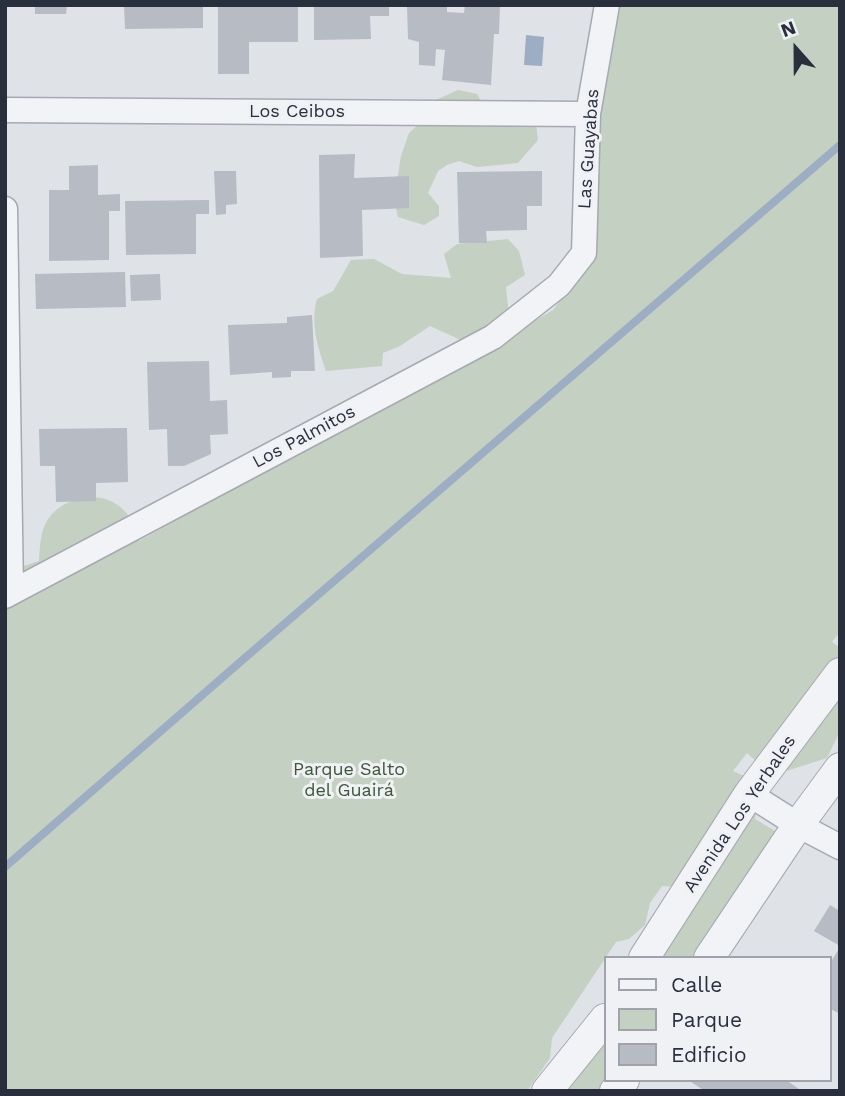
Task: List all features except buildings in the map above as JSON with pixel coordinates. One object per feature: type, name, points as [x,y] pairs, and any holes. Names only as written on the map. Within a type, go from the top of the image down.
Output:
[{"type":"street","name":"Las Guayabas","points":[[584,253],[588,114],[607,5]]},
{"type":"street","name":"Los Ceibos","points":[[5,110],[588,114]]},
{"type":"street","points":[[5,209],[8,594]]},
{"type":"street","name":"Los Palmitos","points":[[8,594],[492,337],[559,285],[584,253]]},
{"type":"street","name":"Avenida Los Yerbales","points":[[645,956],[749,794],[840,673]]},
{"type":"street","points":[[710,956],[798,825],[840,768]]},
{"type":"street","points":[[749,794],[798,825],[840,847]]},
{"type":"street","points":[[548,1091],[604,1020]]},
{"type":"green space","name":"Parque Salto del Guairá","points":[[603,5],[840,5],[840,632],[832,642],[840,648],[840,731],[827,758],[786,771],[765,769],[747,753],[733,771],[746,777],[758,795],[755,819],[780,834],[697,956],[662,956],[714,878],[702,876],[684,887],[662,886],[650,903],[645,925],[629,939],[616,942],[604,956],[604,960],[552,1038],[550,1058],[527,1091],[5,1091],[5,572],[39,561],[46,522],[65,504],[88,498],[108,500],[125,511],[139,541],[375,410],[463,341],[430,326],[400,346],[383,353],[382,366],[326,371],[315,326],[317,299],[333,291],[351,260],[374,259],[402,274],[451,278],[444,254],[457,244],[508,239],[519,251],[525,275],[506,287],[510,335],[553,310],[574,281]]},
{"type":"green space","points":[[458,90],[477,94],[485,108],[536,125],[538,140],[518,163],[477,167],[459,161],[447,165],[438,171],[428,193],[439,206],[439,216],[424,225],[398,217],[394,199],[401,156],[409,133],[422,121],[427,104]]},
{"type":"green space","points":[[604,1038],[604,1082],[602,1091],[561,1091]]},
{"type":"water","points":[[526,35],[544,37],[542,66],[524,65]]},
{"type":"waterway","points":[[5,867],[840,145]]}]
